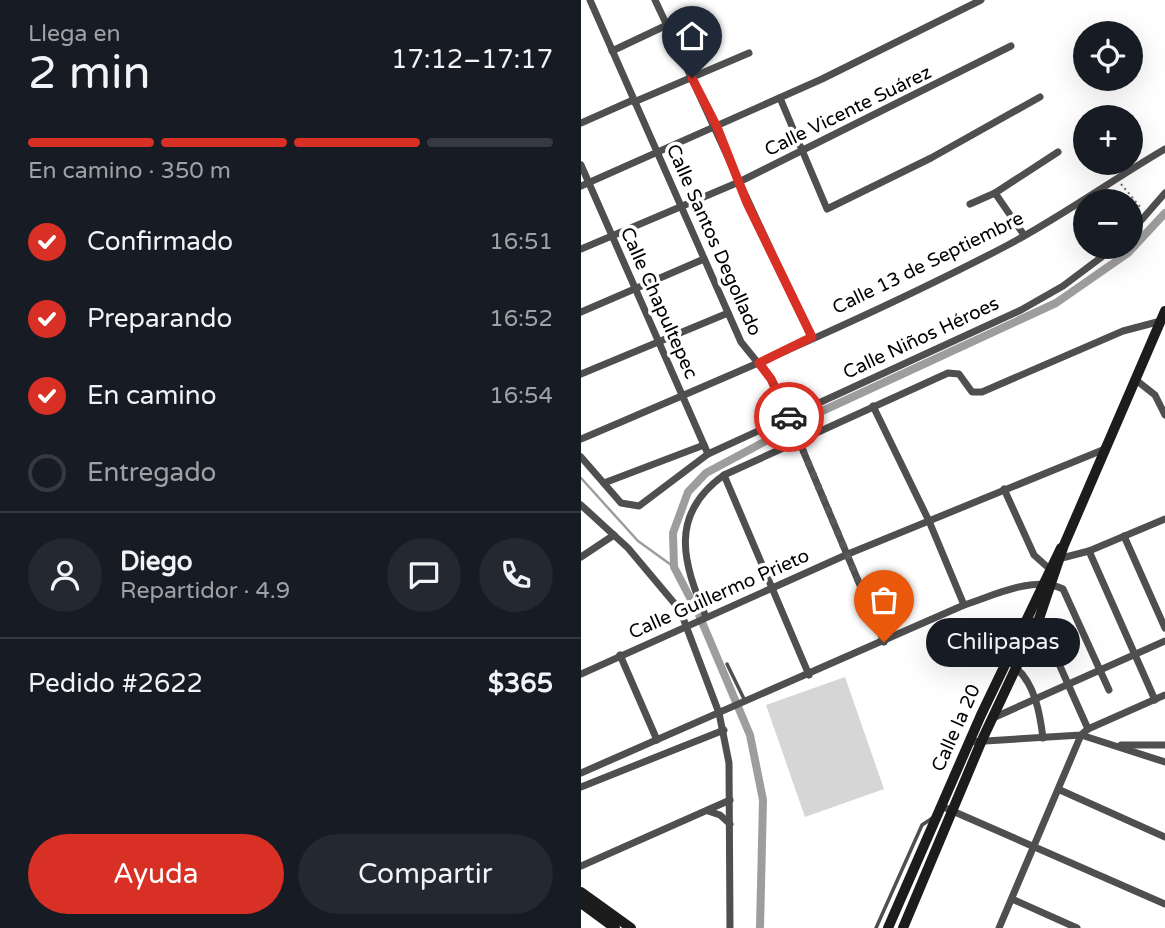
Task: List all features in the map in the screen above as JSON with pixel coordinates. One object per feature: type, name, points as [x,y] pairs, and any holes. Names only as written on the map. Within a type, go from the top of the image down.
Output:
[{"type":"street","name":"Calle Santos Degollado","points":[[590,0],[633,101],[684,206],[728,313],[746,350],[771,379],[790,418],[884,642]]},
{"type":"street","points":[[655,0],[717,127],[747,203],[812,337]]},
{"type":"street","points":[[585,185],[780,99],[981,0]]},
{"type":"street","points":[[612,51],[667,25]]},
{"type":"street","name":"Calle Vicente Suárez","points":[[581,249],[739,182],[894,107],[1011,46]]},
{"type":"street","points":[[581,124],[749,53]]},
{"type":"street","points":[[780,99],[827,209],[931,158],[1040,97]]},
{"type":"street","name":"Calle 13 de Septiembre","points":[[581,439],[759,363],[941,279],[1024,235],[1165,149]]},
{"type":"street","points":[[970,204],[995,193],[1058,152]]},
{"type":"street","name":"Calle Chapultepec","points":[[581,165],[585,185],[612,235],[708,454]]},
{"type":"street","points":[[995,193],[1024,235]]},
{"type":"street","points":[[1143,220],[1165,193]]},
{"type":"street","points":[[581,312],[704,259]]},
{"type":"street","name":"Calle Niños Héroes","points":[[604,483],[626,505],[639,506],[708,454],[1021,310],[1063,286],[1099,259]]},
{"type":"street","name":"Calle la 20","points":[[888,928],[969,742],[1048,584],[1104,449],[1163,321],[1165,311]]},
{"type":"street","points":[[581,374],[728,313]]},
{"type":"street","points":[[705,617],[684,552],[686,526],[704,492],[724,475],[948,373],[957,373],[972,393],[988,391],[1123,331],[1163,321]]},
{"type":"street","points":[[1136,380],[1155,395],[1165,415]]},
{"type":"street","points":[[873,406],[929,521],[964,605]]},
{"type":"street","points":[[581,457],[604,483],[704,445]]},
{"type":"street","name":"Calle Guillermo Prieto","points":[[581,674],[848,554],[1104,449]]},
{"type":"street","points":[[724,475],[770,589],[809,675]]},
{"type":"street","points":[[1004,489],[1034,555],[1053,571]]},
{"type":"street","points":[[581,505],[614,536],[680,610],[721,712],[729,763],[730,928]]},
{"type":"street","points":[[1058,559],[1090,551],[1165,520]]},
{"type":"street","points":[[581,557],[614,536]]},
{"type":"street","points":[[1124,536],[1165,628]]},
{"type":"street","points":[[1090,551],[1155,700]]},
{"type":"street","points":[[581,773],[964,605],[1048,584],[1068,596],[1109,690]]},
{"type":"street","name":"Calle la 20","points":[[903,928],[982,740],[1039,619],[1048,584]]},
{"type":"street","points":[[1039,619],[1088,729]]},
{"type":"street","points":[[993,718],[1165,641]]},
{"type":"street","points":[[620,655],[657,740]]},
{"type":"street","points":[[1016,668],[1023,673],[1035,699],[1042,738]]},
{"type":"street","points":[[999,928],[1036,847],[1081,735],[1088,729],[1165,695]]},
{"type":"street","points":[[582,784],[724,730]]},
{"type":"street","points":[[969,742],[1081,735],[1165,762]]},
{"type":"street","points":[[1110,744],[1165,745]]},
{"type":"street","points":[[1060,790],[1165,837]]},
{"type":"street","points":[[581,866],[730,800]]},
{"type":"street","points":[[941,806],[1165,905]]},
{"type":"street","points":[[706,811],[720,816],[731,825]]},
{"type":"street","points":[[582,899],[615,928]]},
{"type":"street","points":[[582,899],[631,928]]},
{"type":"street","points":[[1012,899],[1077,928]]},
{"type":"lane","points":[[727,664],[744,703]]},
{"type":"lane","points":[[876,928],[922,825],[936,816]]},
{"type":"path","points":[[1115,178],[1148,215]]},
{"type":"shaded area","points":[[845,677],[884,789],[805,817],[766,705]]},
{"type":"waterway","points":[[760,928],[763,800],[750,735],[699,615],[674,567],[673,533],[688,492],[706,473],[820,412],[1056,303],[1128,253],[1165,213]]},
{"type":"waterway","points":[[581,478],[638,541],[674,567]]},
{"type":"way so far","points":[[789,417],[884,642]]},
{"type":"place","name":"Chilipapas","points":[[884,642]]},
{"type":"route","points":[[692,78],[717,127],[747,203],[812,337],[759,363],[771,379],[789,417]]}]
